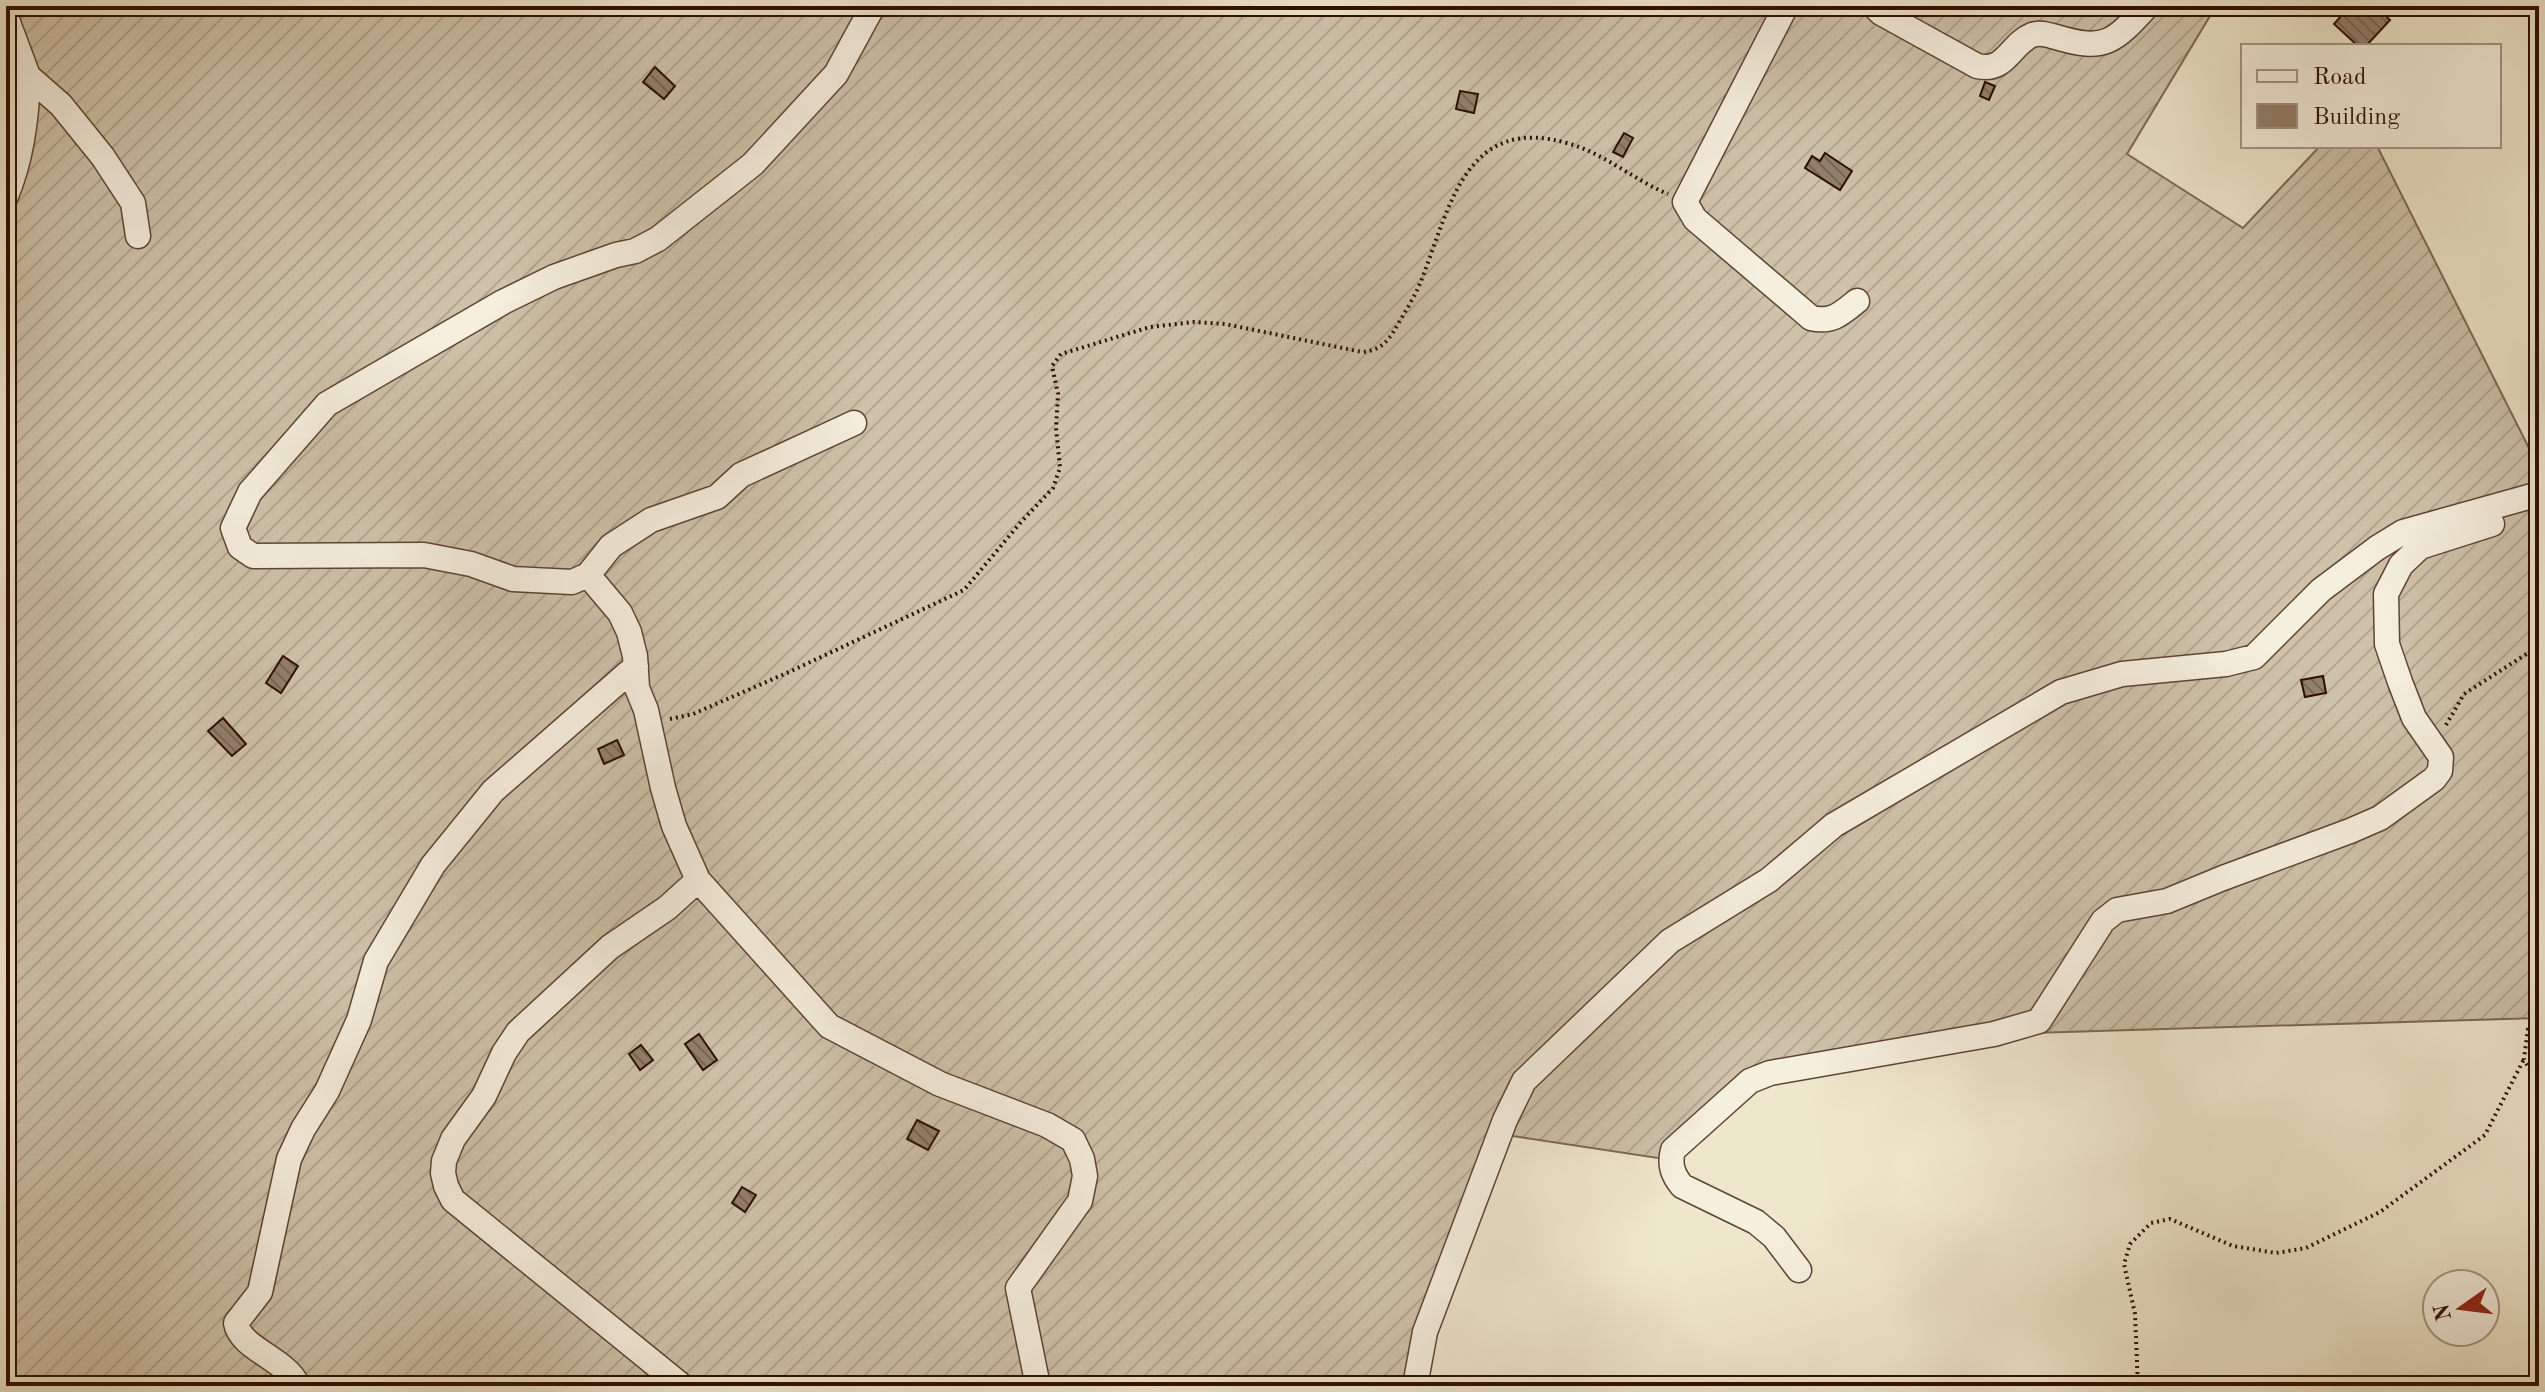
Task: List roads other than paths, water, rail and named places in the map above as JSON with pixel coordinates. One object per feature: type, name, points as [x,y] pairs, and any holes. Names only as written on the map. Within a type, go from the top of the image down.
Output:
[{"type":"street","points":[[854,423],[741,475],[717,497],[651,520],[611,546],[588,575],[572,582],[513,579],[471,564],[424,555],[253,556],[240,547],[233,528],[250,492],[327,404],[503,302],[554,277],[635,251],[658,239],[753,164],[836,74],[873,6]]},
{"type":"street","points":[[1786,6],[1685,202],[1695,219],[1811,318],[1822,321],[1835,319],[1857,301]]},
{"type":"street","points":[[1874,6],[1894,21],[1986,68],[2002,64],[2027,37],[2038,33],[2081,45],[2112,39],[2147,6]]},
{"type":"street","points":[[6,17],[28,76],[27,119],[13,181],[6,196]]},
{"type":"street","points":[[28,76],[61,105],[103,157],[133,203],[138,236]]},
{"type":"street","points":[[1799,1270],[1774,1237],[1756,1222],[1682,1186],[1674,1176],[1673,1150],[1750,1081],[1770,1073],[1994,1034],[2039,1021],[2103,921],[2117,910],[2167,901],[2380,818],[2434,779],[2440,771],[2441,757],[2414,718],[2387,644],[2386,594],[2401,565],[2420,547],[2503,520],[2536,495]]},
{"type":"street","points":[[1415,1386],[1425,1332],[1505,1120],[1524,1081],[1670,941],[1769,880],[1834,825],[2061,692],[2122,674],[2226,664],[2254,657],[2321,590],[2403,532],[2536,495]]},
{"type":"street","points":[[588,575],[620,613],[629,632],[637,688],[649,723],[663,788],[674,826],[698,880],[829,1026],[940,1084],[1047,1125],[1073,1140],[1082,1159],[1085,1176],[1080,1201],[1018,1288],[1038,1386]]},
{"type":"street","points":[[298,1386],[287,1370],[241,1335],[236,1323],[260,1292],[289,1159],[303,1129],[327,1091],[359,1020],[376,961],[433,865],[493,791],[636,666]]},
{"type":"street","points":[[682,1386],[453,1200],[443,1173],[444,1161],[453,1139],[484,1096],[504,1053],[518,1032],[610,947],[667,908],[698,880]]}]
